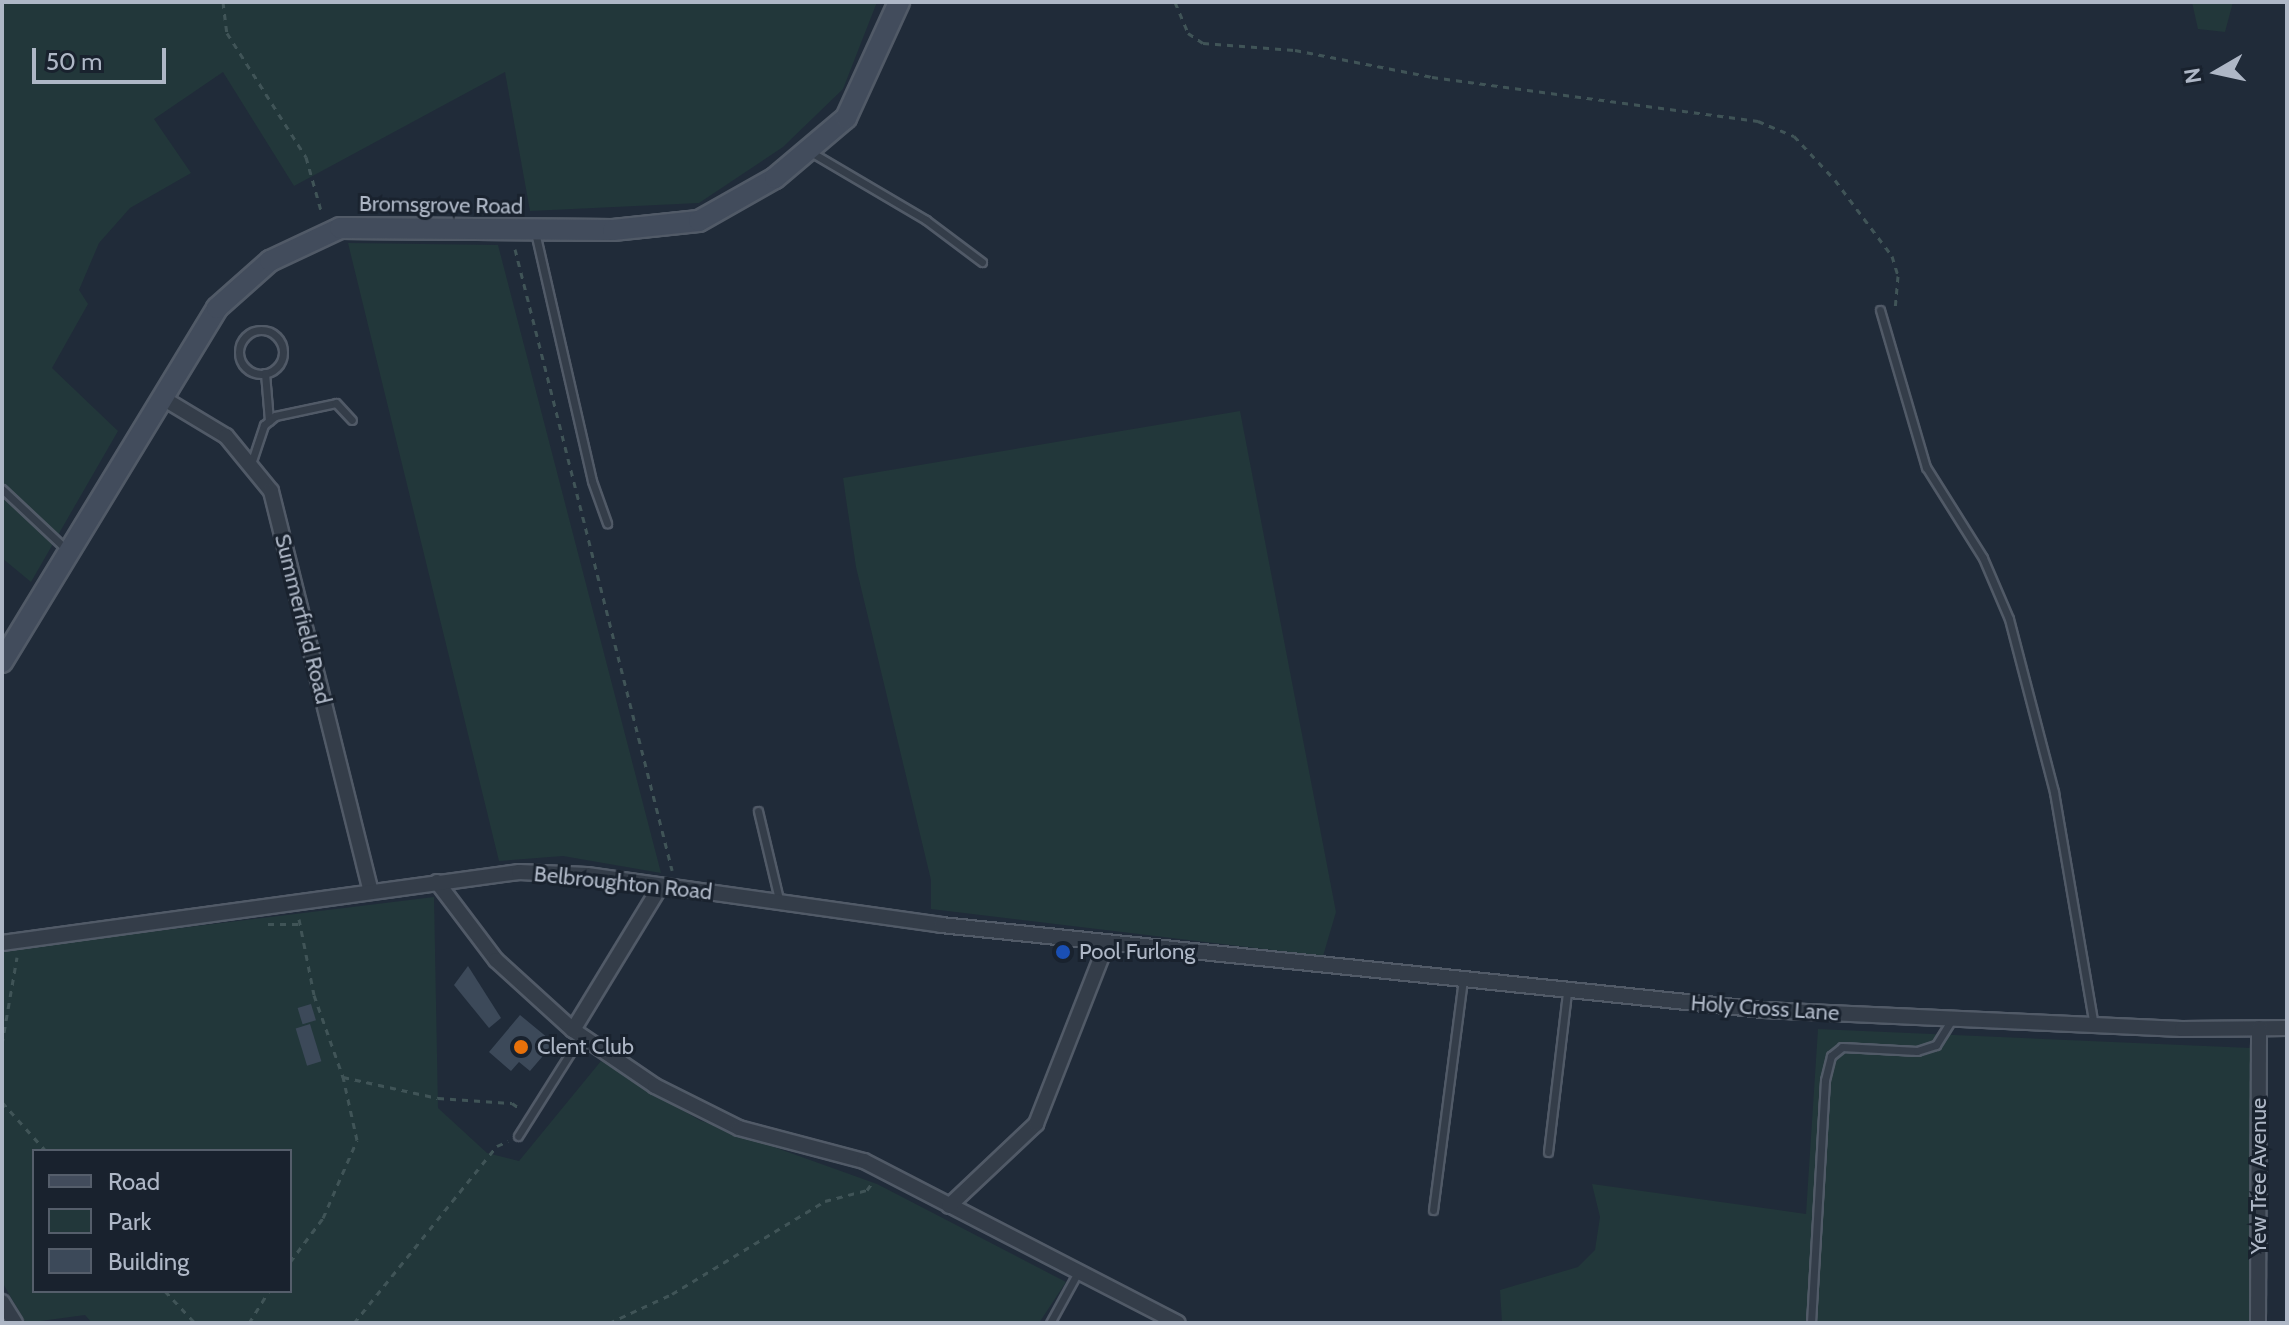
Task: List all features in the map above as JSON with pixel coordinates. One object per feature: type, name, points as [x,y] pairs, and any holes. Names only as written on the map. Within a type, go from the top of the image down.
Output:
[{"type":"street","name":"Bromsgrove Road","points":[[3,658],[217,308],[270,261],[331,232],[613,230],[699,221],[775,178],[846,118],[899,2]]},
{"type":"street","name":"Summerfield Road","points":[[161,397],[226,436],[271,491],[370,889]]},
{"type":"street","name":"Belbroughton Road","points":[[2,943],[370,889],[519,872],[587,875],[780,903],[1107,943],[1245,953]]},
{"type":"street","points":[[437,882],[496,960],[577,1033],[655,1086],[739,1128],[880,1170],[1178,1323]]},
{"type":"street","points":[[577,1033],[667,888]]},
{"type":"street","points":[[949,1206],[1036,1124],[1107,943]]},
{"type":"street","name":"Holy Cross Lane","points":[[1245,953],[1567,992],[1763,1010],[2094,1025],[2287,1028]]},
{"type":"street","name":"Yew Tree Avenue","points":[[2258,1323],[2259,1028]]},
{"type":"street","points":[[2,1302],[15,1323]]},
{"type":"lane","points":[[807,150],[926,220],[982,262]]},
{"type":"lane","points":[[534,230],[607,523]]},
{"type":"lane","points":[[1880,310],[1926,467],[1983,558],[2009,619],[2054,792],[2094,1025]]},
{"type":"lane","points":[[256,331],[270,333],[282,348],[280,362],[265,373],[250,371],[240,360],[240,345],[256,331]]},
{"type":"lane","points":[[250,466],[269,421],[265,373]]},
{"type":"lane","points":[[269,421],[336,403],[352,420]]},
{"type":"lane","points":[[2,489],[70,553]]},
{"type":"lane","points":[[758,811],[780,903]]},
{"type":"lane","points":[[1433,1210],[1463,980]]},
{"type":"lane","points":[[1548,1152],[1567,992]]},
{"type":"lane","points":[[1811,1323],[1825,1080],[1831,1056],[1842,1047],[1917,1051],[1936,1045],[1952,1019]]},
{"type":"lane","points":[[518,1136],[577,1033]]},
{"type":"lane","points":[[1050,1323],[1078,1272]]},
{"type":"path","points":[[223,2],[227,33],[306,157],[331,232]]},
{"type":"path","points":[[1175,2],[1188,33],[1203,43],[1295,50],[1432,77],[1758,121],[1794,136],[1835,180],[1892,256],[1898,303],[1886,331]]},
{"type":"path","points":[[510,229],[667,888]]},
{"type":"path","points":[[292,1259],[323,1218],[357,1140],[343,1077],[314,995],[296,900]]},
{"type":"path","points":[[256,924],[300,924]]},
{"type":"path","points":[[2,1044],[17,955],[32,953]]},
{"type":"path","points":[[343,1077],[438,1098],[512,1103],[530,1118]]},
{"type":"path","points":[[2,1102],[44,1149]]},
{"type":"path","points":[[354,1323],[497,1146],[518,1136]]},
{"type":"path","points":[[609,1323],[672,1294],[825,1201],[867,1190],[880,1170]]},
{"type":"path","points":[[167,1293],[195,1323]]},
{"type":"path","points":[[249,1323],[268,1293]]},
{"type":"green space","points":[[2,2],[877,2],[843,89],[783,147],[699,203],[530,211],[505,72],[294,186],[223,72],[154,119],[191,173],[130,208],[99,243],[79,290],[88,304],[52,368],[118,431],[31,582],[2,558]]},
{"type":"green space","points":[[2192,2],[2233,2],[2225,32],[2198,29]]},
{"type":"green space","points":[[348,243],[498,245],[661,873],[563,856],[499,861]]},
{"type":"green space","points":[[1240,411],[1336,912],[1323,956],[931,909],[931,880],[856,567],[843,478]]},
{"type":"green space","points":[[434,897],[438,1108],[487,1153],[519,1161],[601,1061],[699,1120],[877,1184],[1066,1282],[1039,1323],[92,1323],[85,1315],[26,1323],[2,1282],[2,950]]},
{"type":"green space","points":[[1818,1029],[2251,1048],[2251,1323],[1502,1323],[1500,1290],[1578,1267],[1595,1250],[1600,1217],[1592,1184],[1806,1214]]},
{"type":"building","points":[[468,966],[501,1018],[489,1028],[454,985]]},
{"type":"building","points":[[311,1004],[316,1020],[303,1024],[298,1008]]},
{"type":"building","name":"Clent Club","points":[[520,1015],[554,1043],[530,1071],[519,1062],[511,1071],[489,1052]]},
{"type":"building","points":[[310,1024],[321,1061],[307,1066],[296,1028]]},
{"type":"place","name":"Pool Furlong","points":[[1063,952]]},
{"type":"place","name":"Clent Club","points":[[521,1047]]}]
